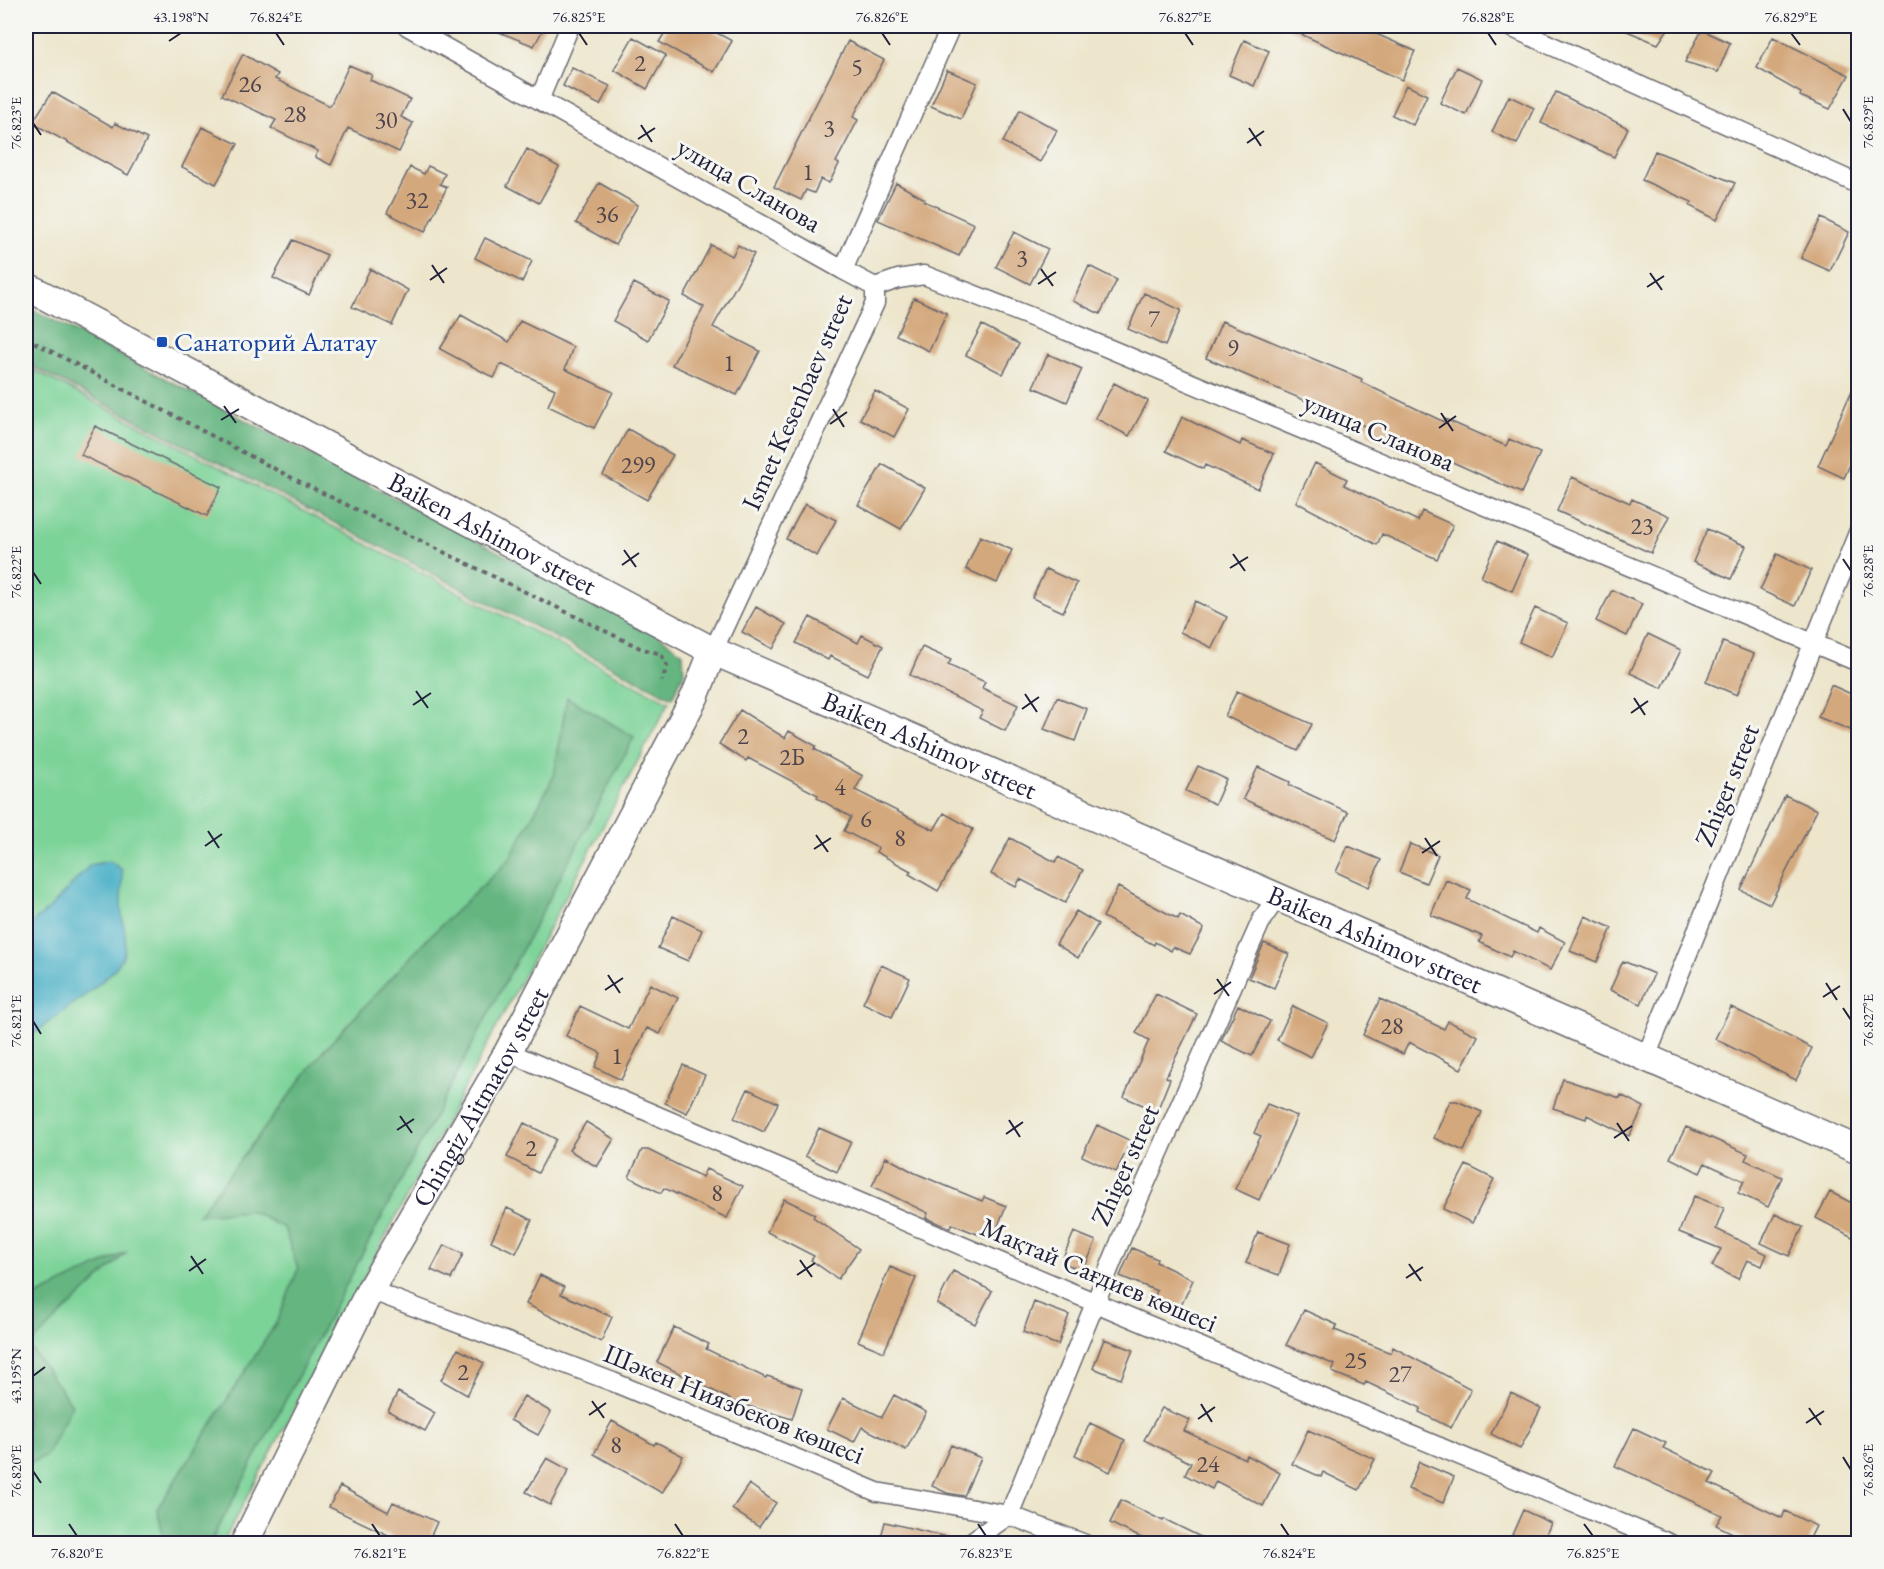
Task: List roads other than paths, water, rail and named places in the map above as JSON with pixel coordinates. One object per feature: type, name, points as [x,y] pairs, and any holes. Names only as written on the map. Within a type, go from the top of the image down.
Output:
[{"type":"main road","name":"Baiken Ashimov street","points":[[26,286],[713,651],[1858,1149]]},
{"type":"main road","name":"Chingiz Aitmatov street","points":[[244,1544],[369,1290],[508,1052],[695,696],[713,651]]},
{"type":"street","name":"улица Сланова","points":[[407,26],[540,98],[843,270]]},
{"type":"street","points":[[540,98],[570,26]]},
{"type":"street","name":"Ismet Kesenbaev street","points":[[713,651],[875,303],[875,287],[843,270],[951,26]]},
{"type":"street","points":[[1508,26],[1858,184]]},
{"type":"street","name":"улица Сланова","points":[[875,287],[898,279],[924,275],[1067,331],[1858,662]]},
{"type":"street","name":"Zhiger street","points":[[1646,1057],[1858,533]]},
{"type":"street","name":"Zhiger street","points":[[1008,1515],[1096,1303],[1262,919],[1278,896]]},
{"type":"street","name":"Мақтай Сағдиев көшесі","points":[[508,1052],[1096,1303],[1671,1544]]},
{"type":"street","name":"Шәкен Ниязбеков көшесі","points":[[369,1290],[613,1382],[877,1492],[1008,1515],[1085,1544]]},
{"type":"street","points":[[968,1544],[1008,1515]]},
{"type":"water","points":[[110,861],[122,870],[121,909],[125,947],[119,964],[96,987],[26,1041],[26,928],[50,908],[90,865]]},
{"type":"place","name":"Санаторий Алатау","points":[[162,342]]}]
